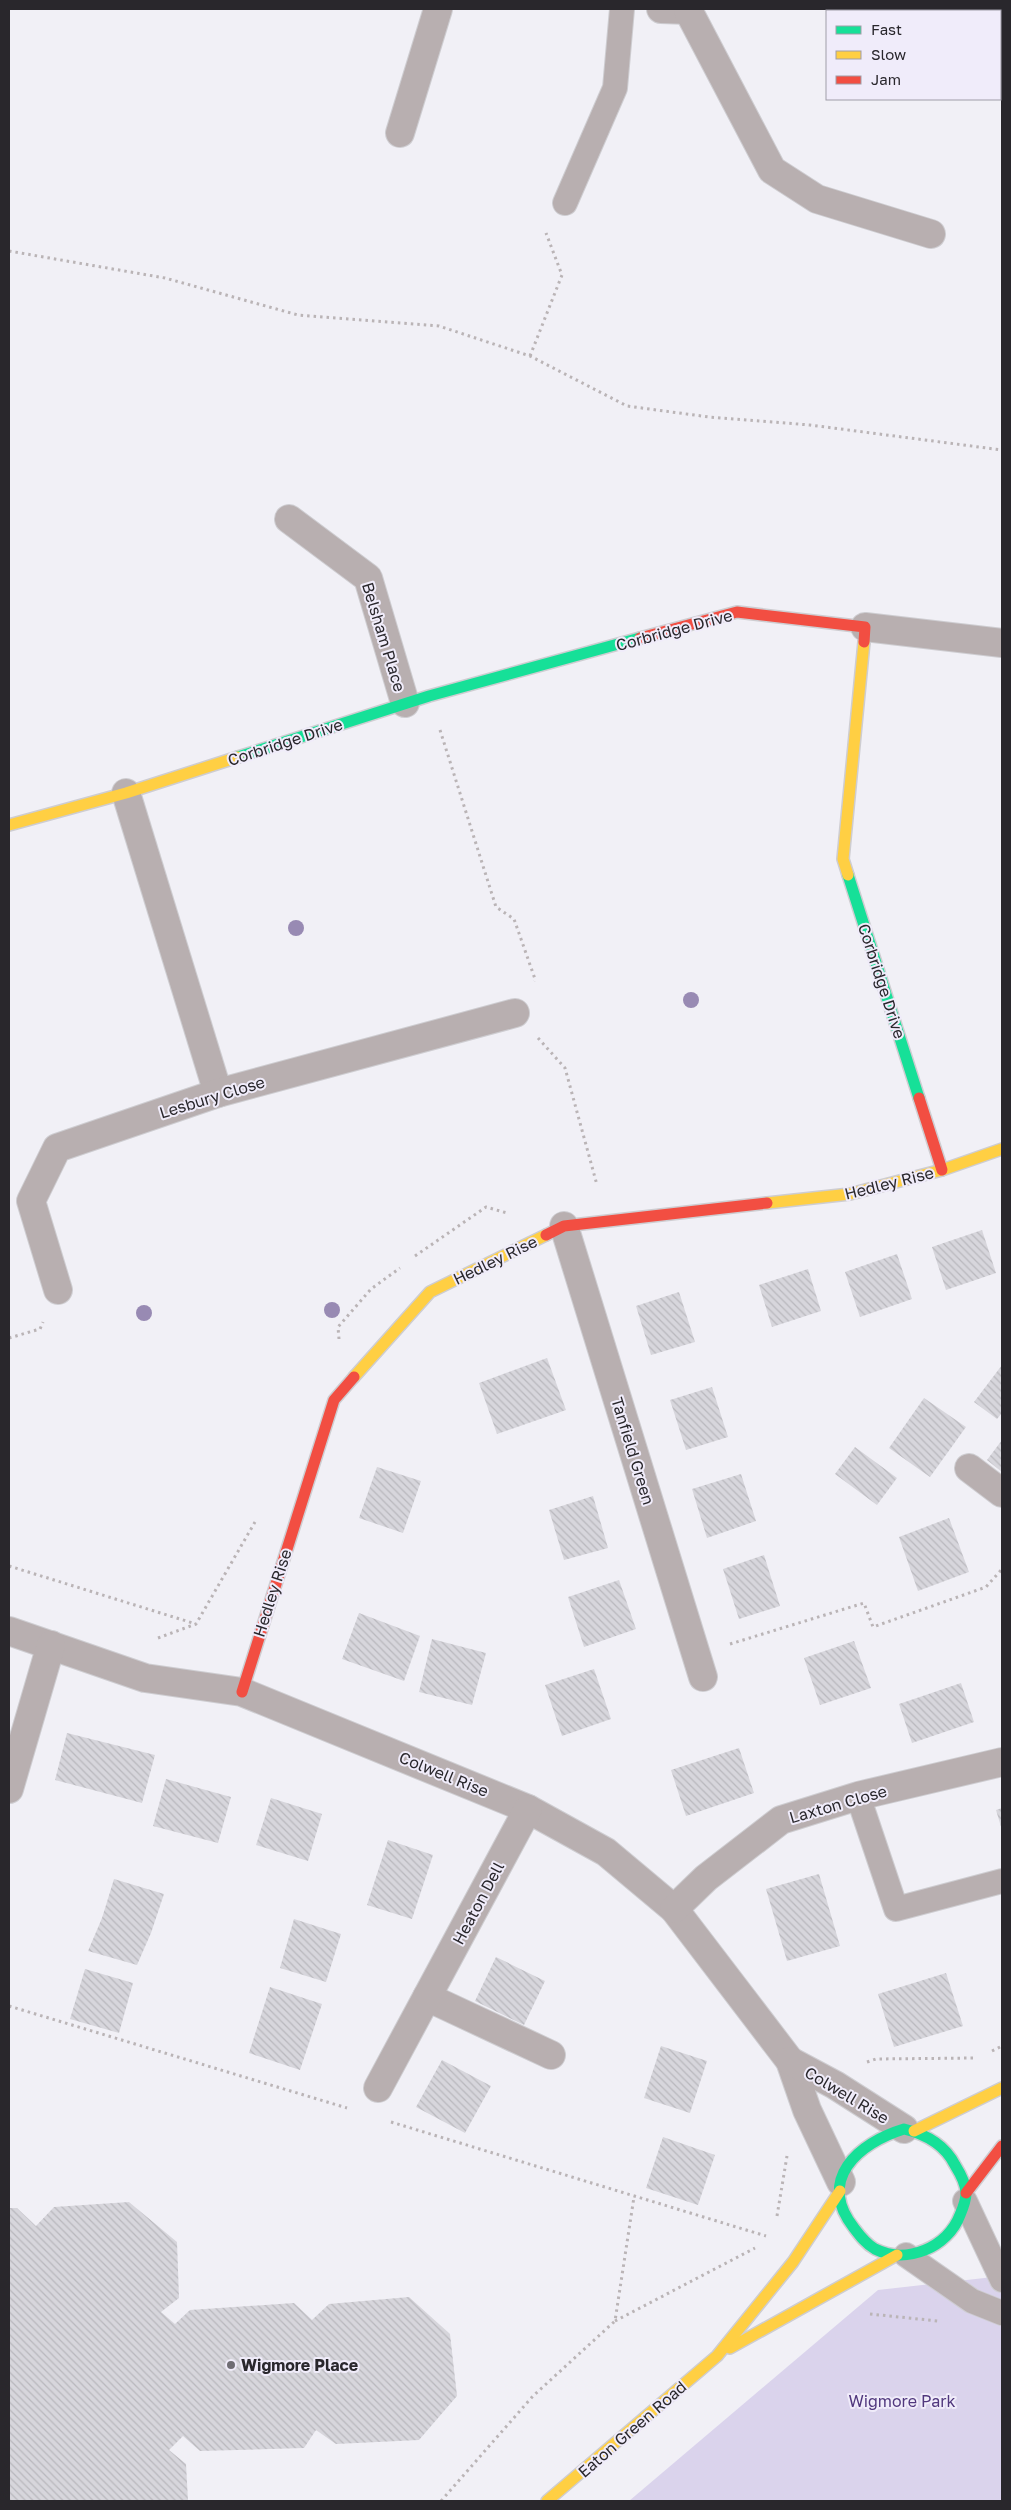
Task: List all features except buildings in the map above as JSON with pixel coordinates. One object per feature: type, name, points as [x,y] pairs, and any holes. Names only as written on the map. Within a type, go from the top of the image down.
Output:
[{"type":"street","points":[[400,133],[438,9]]},
{"type":"street","points":[[661,9],[688,9],[772,170],[817,199],[931,234]]},
{"type":"street","name":"Belsham Place","points":[[289,519],[368,578],[417,699]]},
{"type":"street","name":"Corbridge Drive","points":[[9,825],[126,792],[417,699],[737,612],[865,627],[843,860],[942,1170]]},
{"type":"street","points":[[865,627],[1002,643]]},
{"type":"street","points":[[126,792],[218,1093]]},
{"type":"street","name":"Lesbury Close","points":[[58,1290],[31,1201],[57,1148],[218,1093],[515,1013]]},
{"type":"street","name":"Hedley Rise","points":[[242,1692],[334,1400],[430,1292],[564,1226],[850,1194],[942,1170],[1002,1149]]},
{"type":"street","name":"Tanfield Green","points":[[564,1226],[699,1666]]},
{"type":"street","points":[[969,1468],[1002,1493]]},
{"type":"street","name":"Colwell Rise","points":[[9,1631],[145,1678],[242,1692],[528,1809],[606,1852],[674,1910],[790,2062],[807,2110],[840,2186]]},
{"type":"street","points":[[9,1789],[50,1645]]},
{"type":"street","name":"Laxton Close","points":[[674,1910],[706,1878],[781,1820],[858,1796],[1002,1762]]},
{"type":"street","name":"Heaton Dell","points":[[378,2088],[528,1809]]},
{"type":"street","points":[[427,1997],[551,2055]]},
{"type":"street","name":"Colwell Rise","points":[[790,2062],[835,2085],[909,2130]]},
{"type":"street","points":[[1002,2088],[909,2130],[887,2134],[865,2145],[848,2163],[840,2186],[845,2215],[862,2239],[879,2251],[902,2255],[926,2251],[945,2239],[958,2220],[966,2197],[1002,2146]]},
{"type":"street","points":[[909,2130],[937,2143],[951,2157],[961,2174],[966,2197]]},
{"type":"street","name":"Eaton Green Road","points":[[547,2501],[717,2356],[793,2262],[840,2186]]},
{"type":"street","name":"Eaton Green Road","points":[[717,2356],[902,2255]]},
{"type":"lane","points":[[565,203],[615,88],[622,9]]},
{"type":"lane","points":[[858,1796],[896,1909],[1002,1882]]},
{"type":"lane","points":[[966,2197],[1002,2280]]},
{"type":"lane","points":[[902,2255],[972,2302],[1002,2312]]},
{"type":"path","points":[[530,356],[562,275],[545,228],[565,203]]},
{"type":"path","points":[[9,251],[165,278],[298,315],[439,326],[530,356],[628,406],[709,417],[810,425],[1002,450]]},
{"type":"path","points":[[417,699],[496,907],[514,919],[535,978],[515,1013],[565,1068],[597,1189]]},
{"type":"path","points":[[9,1566],[196,1624]]},
{"type":"path","points":[[699,1666],[864,1603],[873,1627],[986,1587],[1002,1569]]},
{"type":"path","points":[[857,2066],[876,2059],[978,2058]]},
{"type":"path","points":[[776,2220],[788,2152]]},
{"type":"path","points":[[615,2322],[634,2196]]},
{"type":"path","points":[[441,2501],[533,2396],[615,2322],[756,2248]]},
{"type":"path","points":[[864,2314],[939,2321]]},
{"type":"green space","name":"Wigmore Park","points":[[1002,2276],[1002,2501],[629,2501],[878,2290]]},
{"type":"traffic: fast","points":[[238,757],[429,696],[640,638]]},
{"type":"traffic: fast","points":[[848,875],[919,1098]]},
{"type":"traffic: fast","points":[[904,2129],[927,2137],[946,2152],[961,2175],[966,2193],[960,2215],[946,2236],[925,2250],[913,2254],[900,2255],[875,2249],[866,2242],[843,2211],[839,2194],[841,2179],[847,2166],[858,2154],[887,2135],[904,2129]]},
{"type":"traffic: slow","points":[[848,875],[843,859],[864,642]]},
{"type":"traffic: slow","points":[[9,825],[126,793],[238,757]]},
{"type":"traffic: slow","points":[[767,1203],[850,1194],[942,1170],[1002,1149]]},
{"type":"traffic: slow","points":[[354,1377],[430,1292],[546,1235]]},
{"type":"traffic: slow","points":[[914,2131],[1002,2088]]},
{"type":"traffic: slow","points":[[547,2501],[717,2356],[793,2262],[840,2191]]},
{"type":"traffic: slow","points":[[730,2348],[897,2255]]},
{"type":"traffic: jam","points":[[640,638],[737,612],[865,627],[864,642]]},
{"type":"traffic: jam","points":[[919,1098],[942,1170]]},
{"type":"traffic: jam","points":[[546,1235],[564,1226],[767,1203]]},
{"type":"traffic: jam","points":[[242,1692],[334,1400],[354,1377]]},
{"type":"traffic: jam","points":[[966,2193],[1002,2146]]},
{"type":"place","name":"Wigmore Place","points":[[231,2365]]}]
